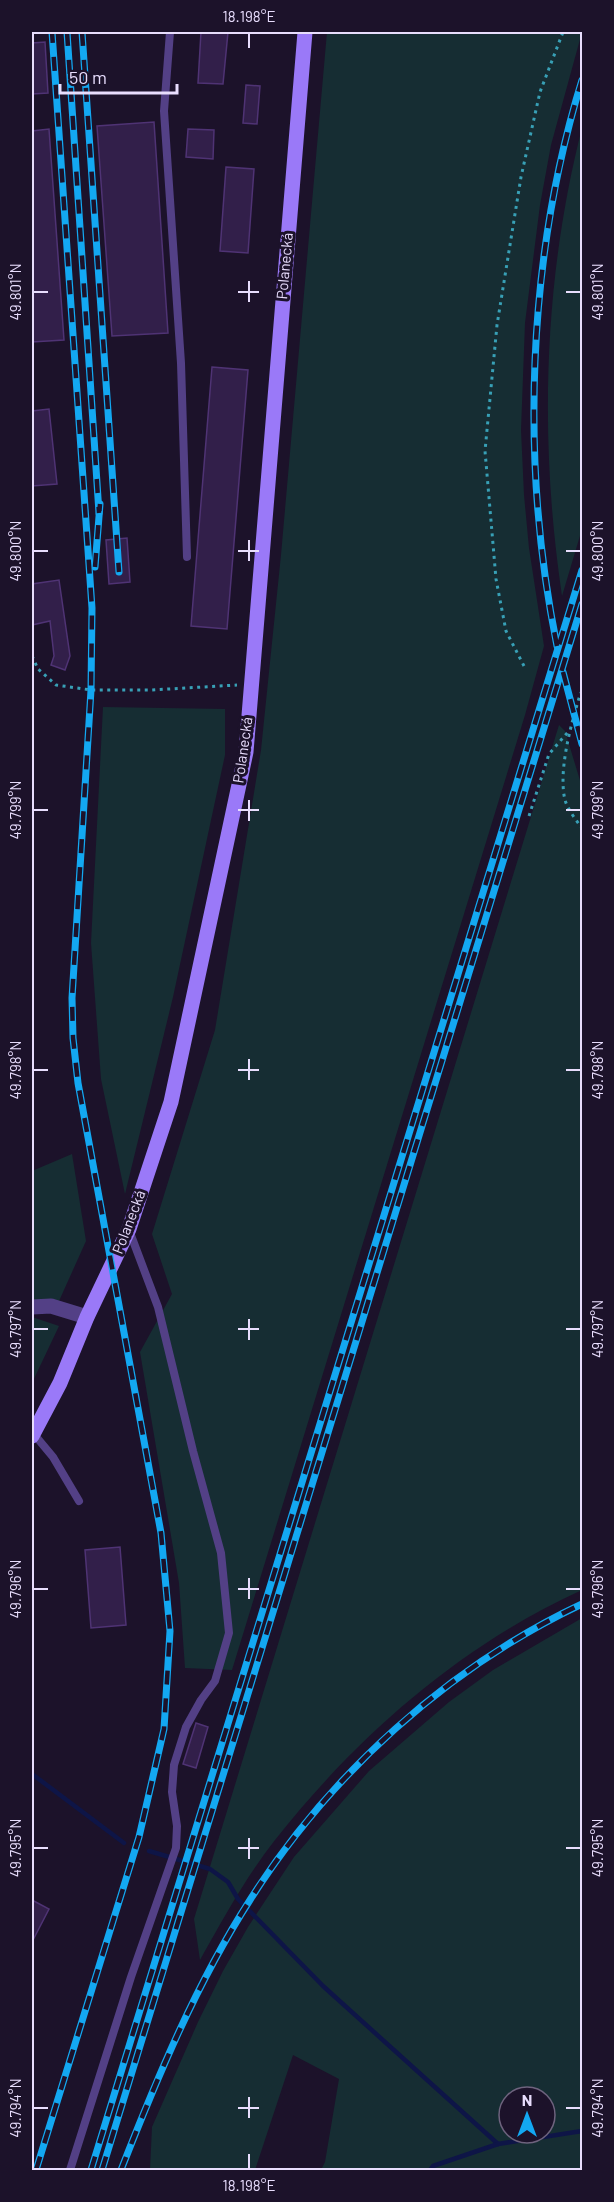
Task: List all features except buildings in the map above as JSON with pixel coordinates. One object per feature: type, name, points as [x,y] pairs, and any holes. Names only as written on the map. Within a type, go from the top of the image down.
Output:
[{"type":"street","name":"Polanecká","points":[[32,1434],[60,1383],[87,1317],[129,1229],[171,1102],[246,752],[305,32]]},
{"type":"street","points":[[32,1307],[51,1306],[87,1317]]},
{"type":"lane","points":[[170,32],[164,111],[181,363],[187,557]]},
{"type":"lane","points":[[70,2170],[131,1977],[176,1848],[177,1826],[172,1792],[174,1765],[186,1727],[215,1681],[229,1633],[221,1553],[193,1451],[158,1307],[129,1229]]},
{"type":"lane","points":[[32,1434],[53,1457],[79,1501]]},
{"type":"path","points":[[524,666],[506,631],[496,579],[485,451],[497,325],[521,177],[540,92],[563,32]]},
{"type":"path","points":[[32,656],[38,669],[56,685],[91,690],[152,690],[251,685]]},
{"type":"path","points":[[582,691],[569,730],[563,784],[565,802],[582,828]]},
{"type":"path","points":[[529,816],[549,754],[569,730]]},
{"type":"green space","points":[[327,32],[582,32],[551,145],[540,205],[525,323],[521,430],[524,495],[529,548],[544,646],[525,715],[232,1670],[185,1668],[179,1583],[140,1352],[172,1294],[152,1234],[215,1030],[261,750],[281,555]]},
{"type":"green space","points":[[582,128],[582,529],[562,596],[550,479],[549,361],[552,302],[559,243]]},
{"type":"green space","points":[[103,707],[225,709],[225,755],[173,997],[125,1194],[101,1079],[91,943]]},
{"type":"green space","points":[[559,725],[565,731],[582,787],[582,1590],[537,1612],[453,1666],[376,1730],[307,1802],[264,1854],[200,1960],[194,1919]]},
{"type":"green space","points":[[72,1154],[86,1241],[59,1301],[32,1300],[32,1171]]},
{"type":"green space","points":[[32,1317],[59,1326],[32,1383]]},
{"type":"green space","points":[[582,1618],[582,2170],[321,2170],[325,2162],[339,2079],[293,2055],[255,2170],[150,2170],[152,2127],[198,2022],[248,1927],[294,1857],[369,1771],[449,1702],[493,1670]]},
{"type":"waterway","points":[[32,1774],[124,1843]]},
{"type":"waterway","points":[[149,1851],[210,1869],[228,1882],[238,1899],[323,1986],[497,2143]]},
{"type":"waterway","points":[[430,2170],[433,2166],[498,2144],[582,2131]]},
{"type":"railway","points":[[36,2170],[139,1837],[164,1729],[170,1631],[161,1533],[78,1083],[73,1038],[72,998],[91,690],[92,608],[52,32]]},
{"type":"railway","points":[[67,32],[99,513]]},
{"type":"railway","points":[[82,32],[119,572]]},
{"type":"railway","points":[[557,646],[545,576],[538,505],[534,433],[535,361],[540,289],[550,218],[564,148],[582,80]]},
{"type":"railway","points":[[95,567],[100,504]]},
{"type":"railway","points":[[91,2170],[582,570]]},
{"type":"railway","points":[[102,2170],[582,604]]},
{"type":"railway","points":[[563,672],[582,744]]},
{"type":"railway","points":[[121,2170],[163,2066],[212,1965],[250,1900],[281,1854],[316,1810],[354,1768],[439,1692],[485,1659],[582,1604]]}]
